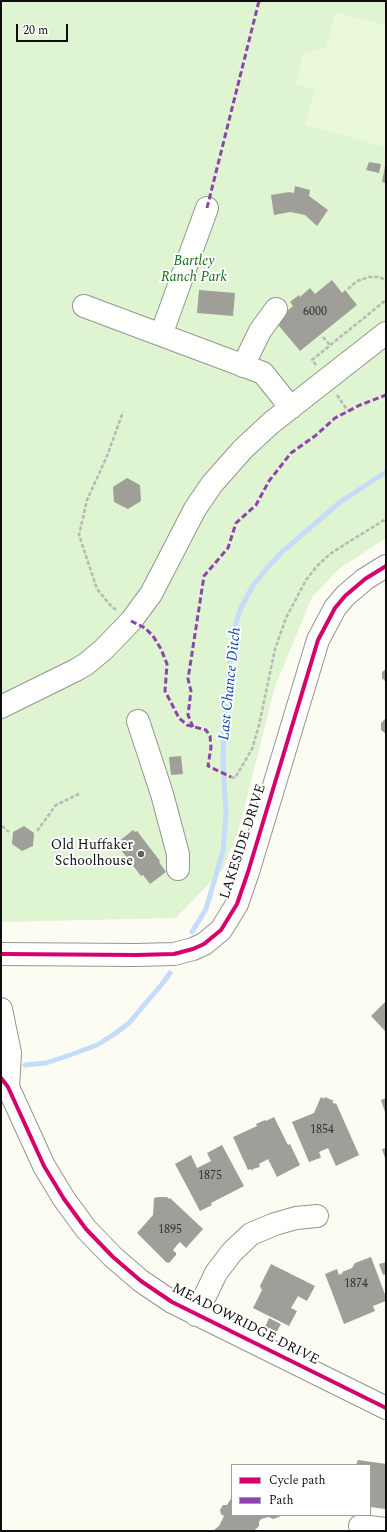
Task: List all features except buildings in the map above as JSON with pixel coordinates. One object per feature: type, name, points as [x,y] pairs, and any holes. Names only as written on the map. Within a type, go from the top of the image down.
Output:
[{"type":"street","points":[[161,335],[207,208]]},
{"type":"street","points":[[84,306],[262,373],[291,408]]},
{"type":"street","points":[[243,366],[260,331],[276,309]]},
{"type":"street","points":[[1,707],[86,664],[103,650],[131,621],[151,594],[195,509],[212,484],[243,449],[291,408],[386,333]]},
{"type":"street","name":"LAKESIDE DRIVE","points":[[1,954],[174,954],[193,949],[204,944],[221,930],[237,904],[248,872],[318,640],[335,608],[345,596],[365,578],[386,566]]},
{"type":"street","points":[[138,721],[162,794],[178,854],[178,869]]},
{"type":"street","points":[[1,1009],[10,1053],[5,1083]]},
{"type":"street","name":"MEADOWRIDGE DRIVE","points":[[5,1083],[44,1166],[64,1199],[86,1228],[113,1257],[141,1281],[172,1302],[196,1315],[386,1408]]},
{"type":"street","points":[[196,1315],[216,1273],[232,1252],[251,1234],[289,1220],[317,1216]]},
{"type":"street","points":[[360,1526],[386,1529]]},
{"type":"path","points":[[348,289],[357,282],[369,278],[380,277],[386,281]]},
{"type":"path","points":[[326,380],[312,360],[386,300]]},
{"type":"path","points":[[323,337],[330,345]]},
{"type":"path","points":[[123,412],[107,456],[87,500],[79,535],[97,589],[111,606],[131,621]]},
{"type":"path","points":[[231,777],[235,778],[252,749],[259,725],[275,649],[286,618],[306,580],[317,566],[330,554],[386,520]]},
{"type":"path","points":[[37,831],[56,805],[79,794]]},
{"type":"path","points":[[2,826],[10,832]]},
{"type":"green space","name":"Bartley Ranch Park","points":[[1,1],[386,1],[386,538],[339,569],[312,597],[275,687],[239,829],[223,869],[176,918],[1,922]]},
{"type":"green space","points":[[335,12],[386,25],[386,147],[305,125],[314,89],[296,84],[302,55],[317,49],[326,48]]},
{"type":"waterway","name":"Last Chance Ditch","points":[[192,932],[206,909],[223,851],[226,813],[223,762],[224,725],[232,644],[240,610],[252,587],[282,552],[340,502],[386,472]]},
{"type":"waterway","name":"Last Chance Ditch","points":[[25,1065],[46,1063],[70,1055],[97,1045],[116,1033],[129,1023],[170,973]]},
{"type":"marked path","points":[[207,208],[259,1]]},
{"type":"marked path","points":[[193,727],[188,715],[191,691],[188,679],[204,576],[228,548],[236,523],[256,505],[269,481],[291,453],[315,436],[335,418],[360,405],[386,395]]},
{"type":"marked path","points":[[131,621],[145,628],[153,636],[161,649],[167,664],[165,691],[179,718],[187,725],[206,730],[210,736],[211,747],[208,766],[231,777]]},
{"type":"cycle path","points":[[1,954],[174,954],[193,949],[204,944],[221,930],[237,904],[248,872],[318,640],[335,608],[345,596],[365,579],[386,566]]},
{"type":"cycle path","points":[[1,1078],[8,1087],[44,1166],[64,1199],[86,1229],[113,1257],[141,1281],[172,1302],[386,1408]]},
{"type":"place","name":"Old Huffaker Schoolhouse","points":[[141,854]]}]
